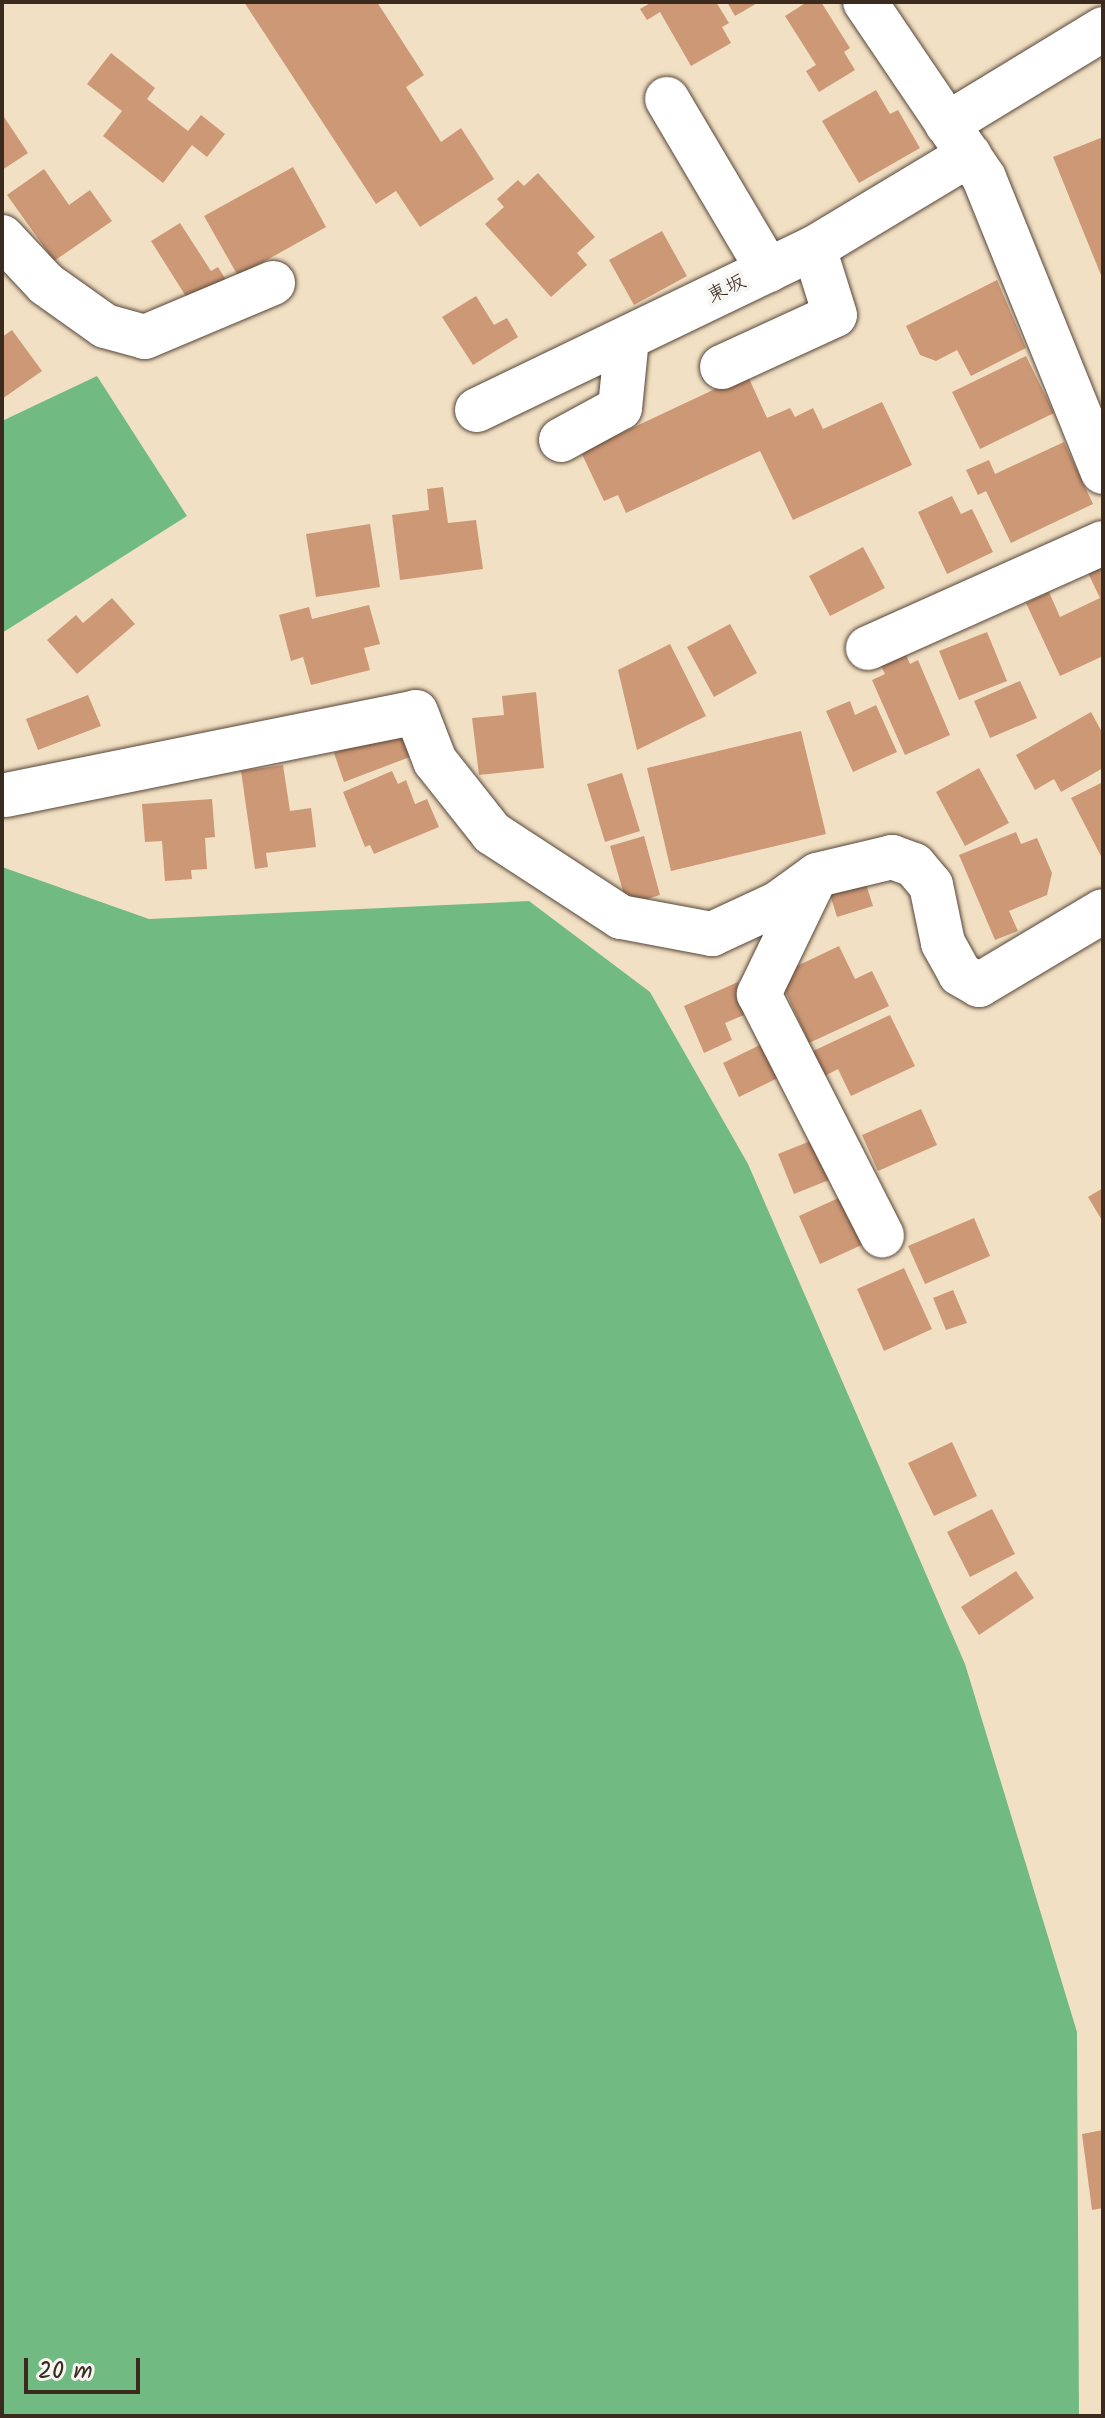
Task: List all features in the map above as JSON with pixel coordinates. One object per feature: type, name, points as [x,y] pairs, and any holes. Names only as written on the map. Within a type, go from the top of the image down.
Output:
[{"type":"street","points":[[865,2],[984,178],[1103,472]]},
{"type":"street","name":"東坂","points":[[477,410],[814,248],[1103,29]]},
{"type":"street","points":[[667,99],[768,270]]},
{"type":"street","points":[[2,237],[46,284],[105,326],[145,337],[273,283]]},
{"type":"street","points":[[722,367],[835,315],[814,248]]},
{"type":"street","points":[[561,440],[620,408],[627,338]]},
{"type":"street","points":[[868,648],[1103,543]]},
{"type":"street","points":[[6,795],[416,712],[435,761],[492,833],[621,917],[712,934],[777,904],[817,875],[892,857],[914,865],[931,885],[943,943],[960,974],[979,985],[1103,911]]},
{"type":"street","points":[[817,875],[759,994],[882,1235]]},
{"type":"green space","points":[[97,376],[187,516],[2,633],[2,421]]},
{"type":"green space","points":[[2,867],[149,919],[529,901],[650,992],[748,1164],[965,1664],[1077,2032],[1079,2416],[2,2416]]},
{"type":"building","points":[[244,2],[377,2],[424,75],[406,87],[441,142],[461,128],[494,179],[420,227],[396,191],[376,204]]},
{"type":"building","points":[[652,2],[716,2],[729,23],[722,27],[731,43],[691,66],[660,12],[647,20],[640,9]]},
{"type":"building","points":[[727,2],[759,2],[735,16]]},
{"type":"building","points":[[807,2],[821,2],[850,48],[844,52],[855,70],[819,92],[806,71],[816,65],[785,16]]},
{"type":"building","points":[[111,53],[155,88],[147,99],[188,131],[201,115],[225,134],[207,157],[192,145],[163,183],[103,136],[122,111],[87,84]]},
{"type":"building","points":[[876,90],[890,114],[898,110],[920,148],[859,183],[822,121]]},
{"type":"building","points":[[2,114],[28,153],[2,170]]},
{"type":"building","points":[[1103,137],[1103,280],[1053,157]]},
{"type":"building","points":[[293,167],[326,227],[238,276],[204,216]]},
{"type":"building","points":[[44,169],[69,205],[90,190],[112,221],[54,261],[7,195]]},
{"type":"building","points":[[538,173],[595,237],[577,253],[587,265],[551,297],[485,224],[504,207],[497,199],[518,180],[524,186]]},
{"type":"building","points":[[180,223],[211,271],[218,267],[228,283],[192,306],[151,241]]},
{"type":"building","points":[[662,231],[687,276],[634,305],[609,260]]},
{"type":"building","points":[[997,280],[1026,348],[971,376],[957,350],[936,361],[920,355],[906,326]]},
{"type":"building","points":[[476,296],[494,325],[507,318],[518,337],[473,365],[442,317]]},
{"type":"building","points":[[12,330],[42,371],[2,399],[2,337]]},
{"type":"building","points":[[1026,356],[1054,413],[980,449],[952,392]]},
{"type":"building","points":[[747,374],[767,418],[790,408],[795,417],[813,408],[823,429],[882,402],[912,465],[793,520],[760,451],[626,513],[618,495],[604,501],[581,452]]},
{"type":"building","points":[[1064,442],[1093,504],[1011,543],[986,491],[978,495],[966,470],[989,460],[995,474]]},
{"type":"building","points":[[443,487],[448,523],[476,520],[483,569],[400,580],[392,515],[429,510],[427,489]]},
{"type":"building","points":[[952,496],[961,514],[972,509],[993,552],[947,574],[918,512]]},
{"type":"building","points":[[370,524],[380,587],[316,597],[306,534]]},
{"type":"building","points":[[863,547],[885,588],[830,616],[809,576]]},
{"type":"building","points":[[1103,564],[1103,656],[1060,676],[1026,603],[1049,592],[1060,617],[1100,598],[1087,571]]},
{"type":"building","points":[[112,598],[135,624],[77,674],[47,640],[76,615],[83,623]]},
{"type":"building","points":[[369,605],[380,644],[364,648],[370,670],[311,685],[303,657],[291,661],[279,615],[309,607],[312,619]]},
{"type":"building","points":[[730,624],[757,673],[714,697],[687,647]]},
{"type":"building","points":[[987,632],[1007,681],[959,700],[939,651]]},
{"type":"building","points":[[670,644],[706,716],[637,750],[618,670]]},
{"type":"building","points":[[906,655],[910,664],[918,660],[950,735],[905,755],[872,680],[885,674],[881,666]]},
{"type":"building","points":[[1020,681],[1037,718],[990,738],[974,701]]},
{"type":"building","points":[[536,692],[544,768],[479,775],[472,718],[504,715],[502,696]]},
{"type":"building","points":[[88,695],[101,726],[38,750],[26,719]]},
{"type":"building","points":[[850,701],[855,715],[876,705],[897,752],[853,772],[826,711]]},
{"type":"building","points":[[1091,712],[1103,734],[1103,768],[1061,792],[1054,779],[1035,790],[1016,755]]},
{"type":"building","points":[[405,727],[415,755],[344,782],[334,753]]},
{"type":"building","points":[[801,731],[826,834],[671,871],[647,768]]},
{"type":"building","points":[[283,765],[290,811],[311,808],[316,847],[266,853],[268,867],[255,869],[241,771]]},
{"type":"building","points":[[979,768],[1009,823],[965,846],[936,792]]},
{"type":"building","points":[[392,771],[398,784],[406,780],[415,804],[427,799],[439,827],[374,854],[370,845],[365,847],[343,792]]},
{"type":"building","points":[[622,773],[640,831],[605,842],[587,784]]},
{"type":"building","points":[[1103,782],[1103,860],[1071,798]]},
{"type":"building","points":[[212,799],[215,837],[205,838],[207,869],[191,870],[192,879],[165,881],[162,841],[145,842],[142,804]]},
{"type":"building","points":[[1016,832],[1021,844],[1037,838],[1052,873],[1047,895],[1009,911],[1018,931],[995,940],[959,855]]},
{"type":"building","points":[[644,836],[660,895],[627,905],[610,846]]},
{"type":"building","points":[[865,881],[873,906],[837,917],[829,891]]},
{"type":"building","points":[[839,946],[855,979],[872,971],[889,1006],[809,1043],[778,975]]},
{"type":"building","points":[[738,982],[751,1012],[725,1023],[732,1040],[704,1053],[684,1006]]},
{"type":"building","points":[[890,1015],[915,1066],[851,1096],[838,1069],[823,1077],[811,1052]]},
{"type":"building","points":[[770,1040],[786,1074],[739,1097],[723,1063]]},
{"type":"building","points":[[921,1109],[937,1145],[878,1171],[862,1135]]},
{"type":"building","points":[[818,1138],[834,1178],[794,1194],[778,1154]]},
{"type":"building","points":[[1103,1188],[1103,1222],[1088,1197]]},
{"type":"building","points":[[845,1195],[866,1243],[820,1264],[799,1216]]},
{"type":"building","points":[[974,1218],[990,1256],[925,1284],[908,1246]]},
{"type":"building","points":[[904,1268],[932,1329],[884,1351],[857,1289]]},
{"type":"building","points":[[953,1290],[967,1323],[946,1330],[933,1298]]},
{"type":"building","points":[[952,1442],[977,1496],[934,1516],[908,1463]]},
{"type":"building","points":[[992,1509],[1015,1554],[970,1577],[947,1532]]},
{"type":"building","points":[[1016,1571],[1034,1598],[979,1635],[961,1607]]},
{"type":"building","points":[[1103,2130],[1103,2208],[1092,2210],[1082,2134]]}]
